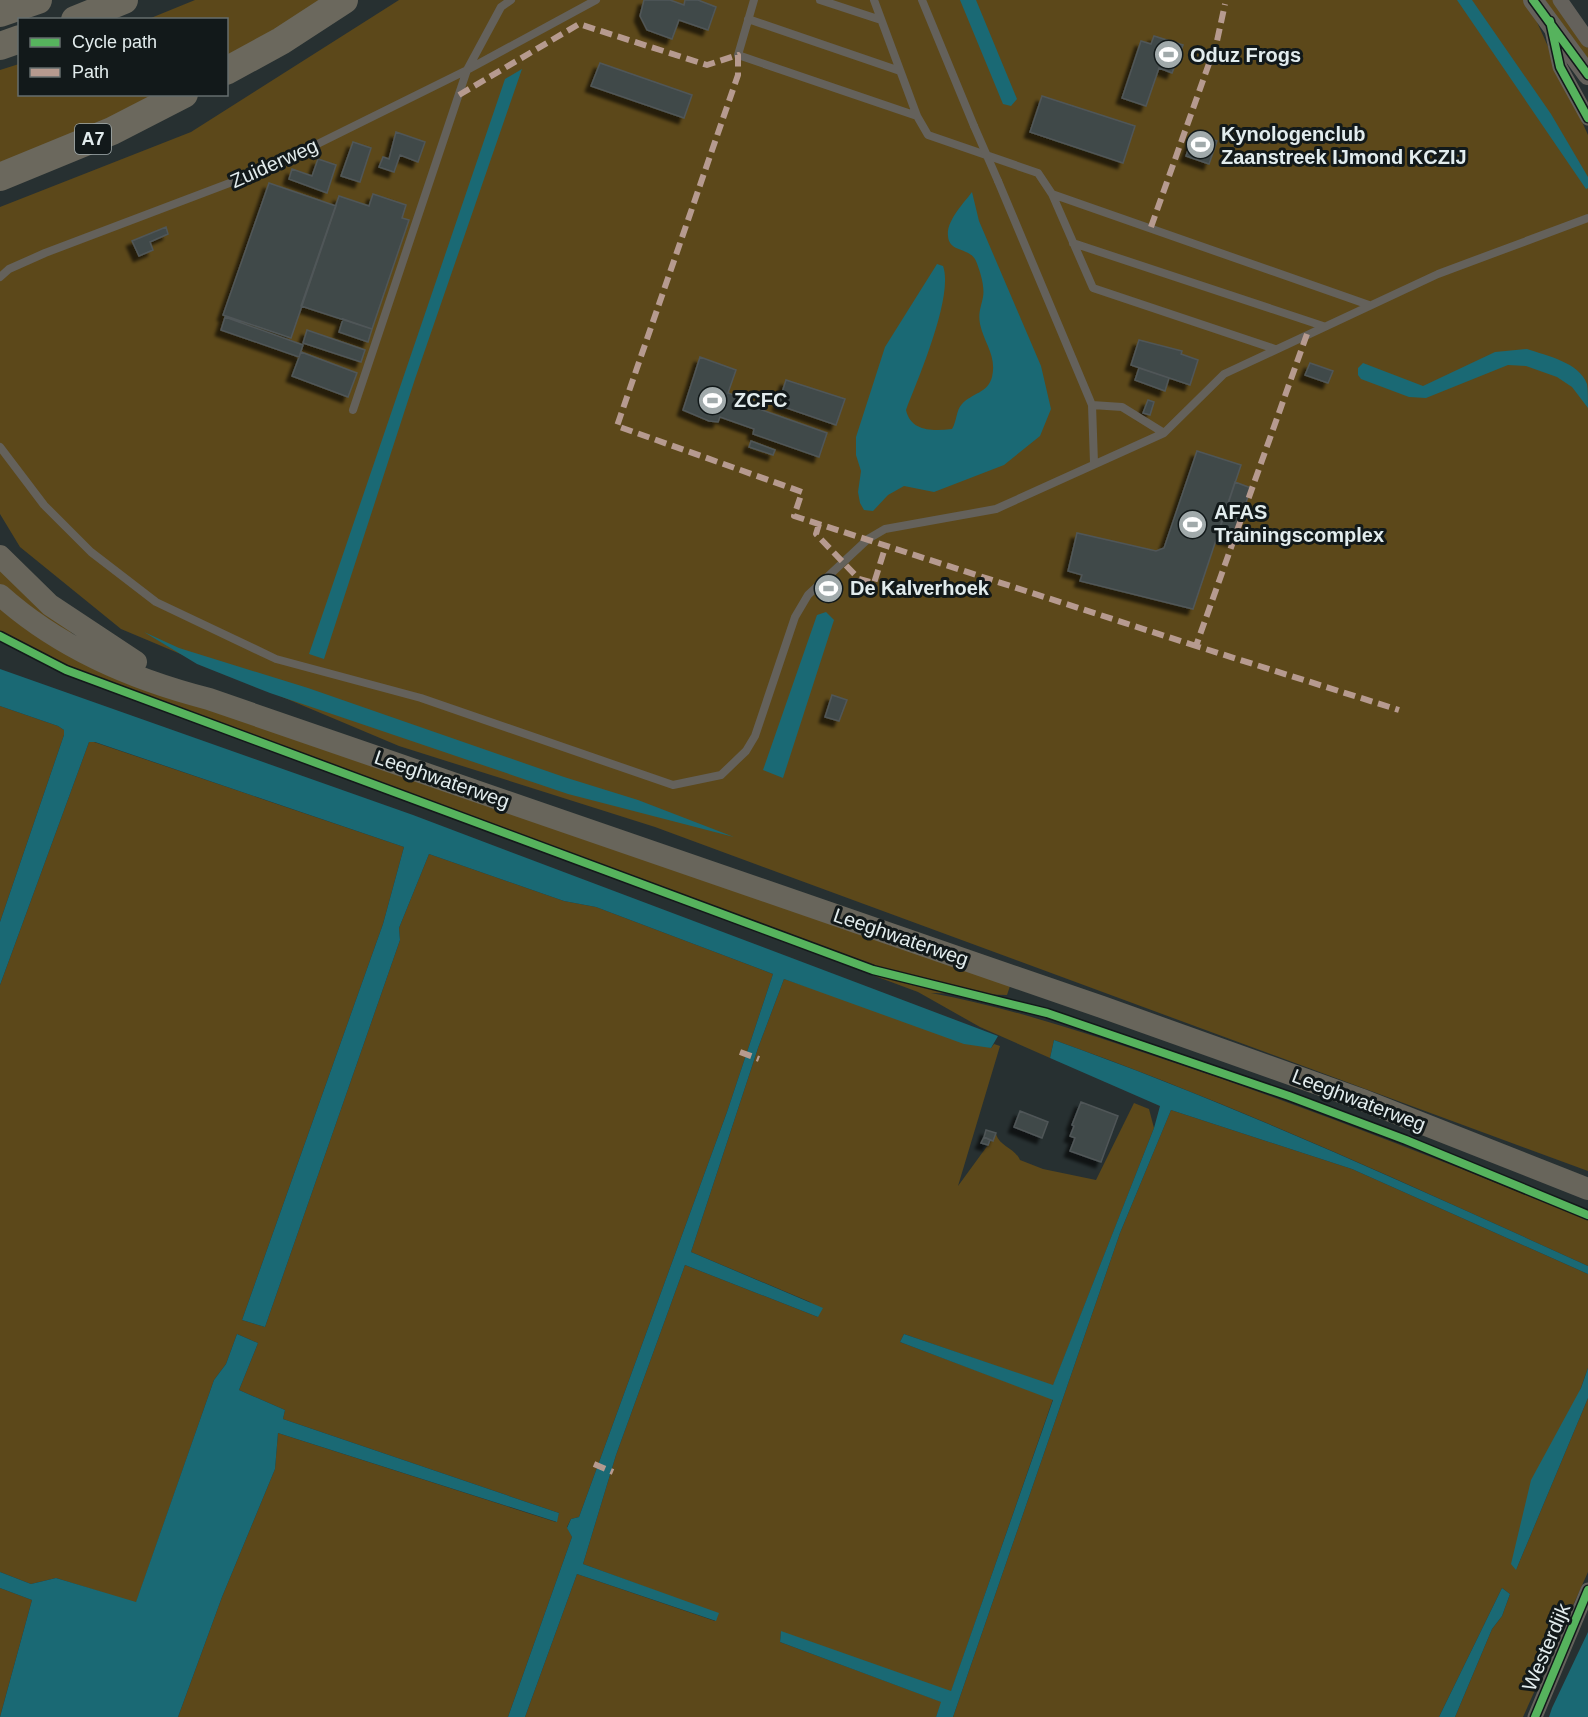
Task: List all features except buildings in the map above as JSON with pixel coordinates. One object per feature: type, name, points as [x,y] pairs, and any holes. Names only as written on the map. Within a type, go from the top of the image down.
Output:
[{"type":"highway","points":[[0,13],[38,0]]},
{"type":"highway","points":[[80,18],[124,0]]},
{"type":"highway","points":[[228,71],[281,41],[344,0]]},
{"type":"highway","points":[[0,46],[18,40]]},
{"type":"highway","name":"A7","points":[[0,177],[112,130],[180,96]]},
{"type":"main road","name":"Leeghwaterweg","points":[[0,556],[50,605],[84,630],[141,665],[209,699]]},
{"type":"main road","name":"Leeghwaterweg","points":[[0,595],[46,628],[125,672],[165,688],[209,699],[1114,1011],[1360,1099],[1588,1189]]},
{"type":"street","points":[[1533,0],[1588,75]]},
{"type":"street","points":[[1560,0],[1588,40]]},
{"type":"street","points":[[1550,21],[1560,67],[1588,118]]},
{"type":"street","name":"Westerdijk","points":[[1535,1717],[1588,1590]]},
{"type":"lane","points":[[353,410],[467,70],[501,7],[511,0]]},
{"type":"lane","name":"Zuiderweg","points":[[0,277],[9,269],[45,253],[269,168],[467,70],[596,0]]},
{"type":"lane","points":[[754,0],[738,55],[917,116]]},
{"type":"lane","points":[[820,0],[881,20]]},
{"type":"lane","points":[[874,0],[917,116],[928,135],[1038,173],[1052,194],[1093,288],[1275,349]]},
{"type":"lane","points":[[922,0],[1092,405],[1094,463]]},
{"type":"lane","points":[[748,19],[900,71]]},
{"type":"lane","points":[[1052,194],[1369,305]]},
{"type":"lane","points":[[0,447],[45,505],[91,552],[156,602],[276,659],[421,698],[673,785],[721,776],[746,751],[755,736],[795,617],[808,595],[868,539],[885,529],[996,509],[1164,433],[1224,374],[1369,305],[1424,283],[1438,274],[1588,218]]},
{"type":"lane","points":[[1073,243],[1323,326]]},
{"type":"lane","points":[[1092,405],[1122,407],[1164,433]]},
{"type":"shaded area","points":[[195,0],[329,0],[228,63],[228,18],[151,18]]},
{"type":"shaded area","name":"De Kalverhoek","points":[[399,0],[1527,0],[1588,135],[1588,1171],[655,827],[399,746],[121,629],[20,547],[0,514],[0,207],[191,132]]},
{"type":"shaded area","points":[[1543,0],[1555,0],[1588,48],[1588,61]]},
{"type":"shaded area","points":[[18,64],[18,96],[167,96],[0,165],[0,70]]},
{"type":"shaded area","points":[[0,566],[90,650],[0,586]]},
{"type":"shaded area","points":[[0,603],[34,628],[1010,986],[1007,995],[931,993],[992,1006],[1052,1023],[1225,1080],[1485,1178],[1588,1220],[1588,1266],[1324,1147],[1190,1091],[1054,1040],[1050,1058],[980,1027],[918,992],[87,683],[0,635]]},
{"type":"shaded area","points":[[0,706],[58,726],[64,730],[64,735],[0,922]]},
{"type":"shaded area","points":[[89,742],[404,847],[383,924],[242,1320],[265,1327],[400,940],[399,928],[429,854],[564,901],[596,907],[773,974],[727,1112],[579,1517],[571,1519],[567,1527],[572,1537],[508,1717],[178,1717],[222,1597],[275,1469],[278,1433],[556,1522],[559,1513],[283,1419],[285,1410],[239,1390],[258,1343],[237,1334],[226,1364],[214,1380],[136,1603],[56,1578],[31,1584],[0,1572],[0,985]]},
{"type":"shaded area","points":[[784,979],[991,1048],[994,1044],[1000,1046],[958,1186],[996,1134],[1020,1160],[1043,1169],[1096,1180],[1134,1103],[1149,1109],[1154,1128],[1053,1386],[904,1334],[900,1342],[1053,1399],[951,1692],[781,1632],[780,1642],[942,1702],[936,1717],[525,1717],[577,1574],[715,1621],[718,1614],[583,1564],[616,1455],[685,1265],[818,1317],[810,1302],[691,1252],[758,1048]]},
{"type":"shaded area","points":[[1171,1110],[1352,1169],[1588,1274],[1588,1368],[1516,1570],[1588,1398],[1588,1572],[1523,1717],[1455,1717],[1492,1629],[1502,1616],[1510,1594],[1502,1588],[1439,1717],[953,1717],[1120,1233]]},
{"type":"shaded area","points":[[0,1588],[32,1600],[0,1717]]},
{"type":"water","points":[[960,0],[976,0],[1017,99],[1011,106],[1003,104]]},
{"type":"water","points":[[1457,0],[1472,0],[1551,114],[1588,177],[1588,188],[1586,189]]},
{"type":"water","points":[[522,69],[415,379],[324,659],[309,654],[505,79]]},
{"type":"water","points":[[972,192],[979,221],[1041,366],[1051,409],[1040,436],[1004,465],[934,492],[904,486],[888,495],[873,511],[864,510],[858,492],[861,471],[856,455],[856,437],[885,347],[937,264],[943,266],[944,297],[926,359],[906,410],[909,417],[913,423],[930,430],[952,429],[960,406],[983,390],[992,377],[993,363],[979,320],[983,283],[976,261],[969,254],[952,245],[948,236],[953,218]]},
{"type":"water","points":[[1527,349],[1553,357],[1577,370],[1587,384],[1588,408],[1572,387],[1557,377],[1526,366],[1508,365],[1426,398],[1409,397],[1361,379],[1358,375],[1358,368],[1363,363],[1423,386],[1495,352]]},
{"type":"water","points":[[826,612],[834,620],[783,778],[763,770],[817,615]]},
{"type":"water","points":[[144,632],[179,648],[308,688],[564,777],[638,800],[734,837],[568,794],[270,693],[197,664]]},
{"type":"water","points":[[0,669],[413,815],[998,1036],[991,1048],[964,1044],[784,979],[758,1048],[691,1252],[823,1308],[818,1317],[685,1265],[616,1455],[583,1564],[719,1613],[716,1621],[577,1574],[525,1717],[508,1717],[572,1537],[567,1528],[571,1519],[579,1517],[727,1112],[773,974],[596,907],[564,901],[429,854],[399,928],[400,940],[265,1327],[242,1320],[383,924],[404,847],[95,742],[89,742],[0,985],[0,922],[64,730],[0,706]]},
{"type":"water","points":[[1054,1040],[1189,1091],[1390,1176],[1588,1266],[1588,1274],[1352,1169],[1171,1110],[1120,1233],[953,1717],[936,1717],[941,1702],[780,1642],[781,1631],[951,1691],[1053,1400],[900,1342],[904,1334],[1053,1385],[1154,1128],[1160,1106],[1050,1058]]},
{"type":"water","points":[[237,1334],[258,1343],[239,1390],[285,1410],[283,1419],[559,1513],[557,1522],[278,1433],[275,1469],[222,1597],[178,1717],[0,1717],[32,1600],[0,1588],[0,1572],[31,1584],[56,1578],[136,1602],[214,1380],[226,1364]]},
{"type":"water","points":[[1588,1368],[1588,1398],[1516,1570],[1511,1564],[1531,1480],[1581,1388]]},
{"type":"water","points":[[1502,1588],[1510,1594],[1502,1616],[1492,1629],[1455,1717],[1439,1717]]},
{"type":"water","points":[[1588,1632],[1588,1717],[1549,1717],[1552,1708]]},
{"type":"marked path","points":[[1151,227],[1217,41],[1225,4]]},
{"type":"marked path","points":[[459,95],[579,24],[707,65],[738,55],[738,75],[617,426],[802,492],[794,516],[1196,646]]},
{"type":"marked path","points":[[1307,334],[1196,646],[1399,710]]},
{"type":"marked path","points":[[819,524],[816,534],[859,579],[874,583],[886,545]]},
{"type":"marked path","points":[[740,1052],[759,1059]]},
{"type":"marked path","points":[[594,1464],[613,1472]]},
{"type":"cycle path","points":[[1533,0],[1588,75]]},
{"type":"cycle path","points":[[1550,21],[1560,67],[1588,118]]},
{"type":"cycle path","points":[[0,636],[66,670],[873,970],[1047,1013],[1289,1096],[1406,1140],[1588,1215]]},
{"type":"cycle path","points":[[1535,1717],[1588,1590]]},
{"type":"place","name":"Oduz Frogs","points":[[1169,55]]},
{"type":"place","name":"Kynologenclub Zaanstreek IJmond KCZIJ","points":[[1200,145]]},
{"type":"place","name":"ZCFC","points":[[713,400]]},
{"type":"place","name":"AFAS Trainingscomplex","points":[[1193,524]]},
{"type":"place","name":"De Kalverhoek","points":[[829,588]]}]
